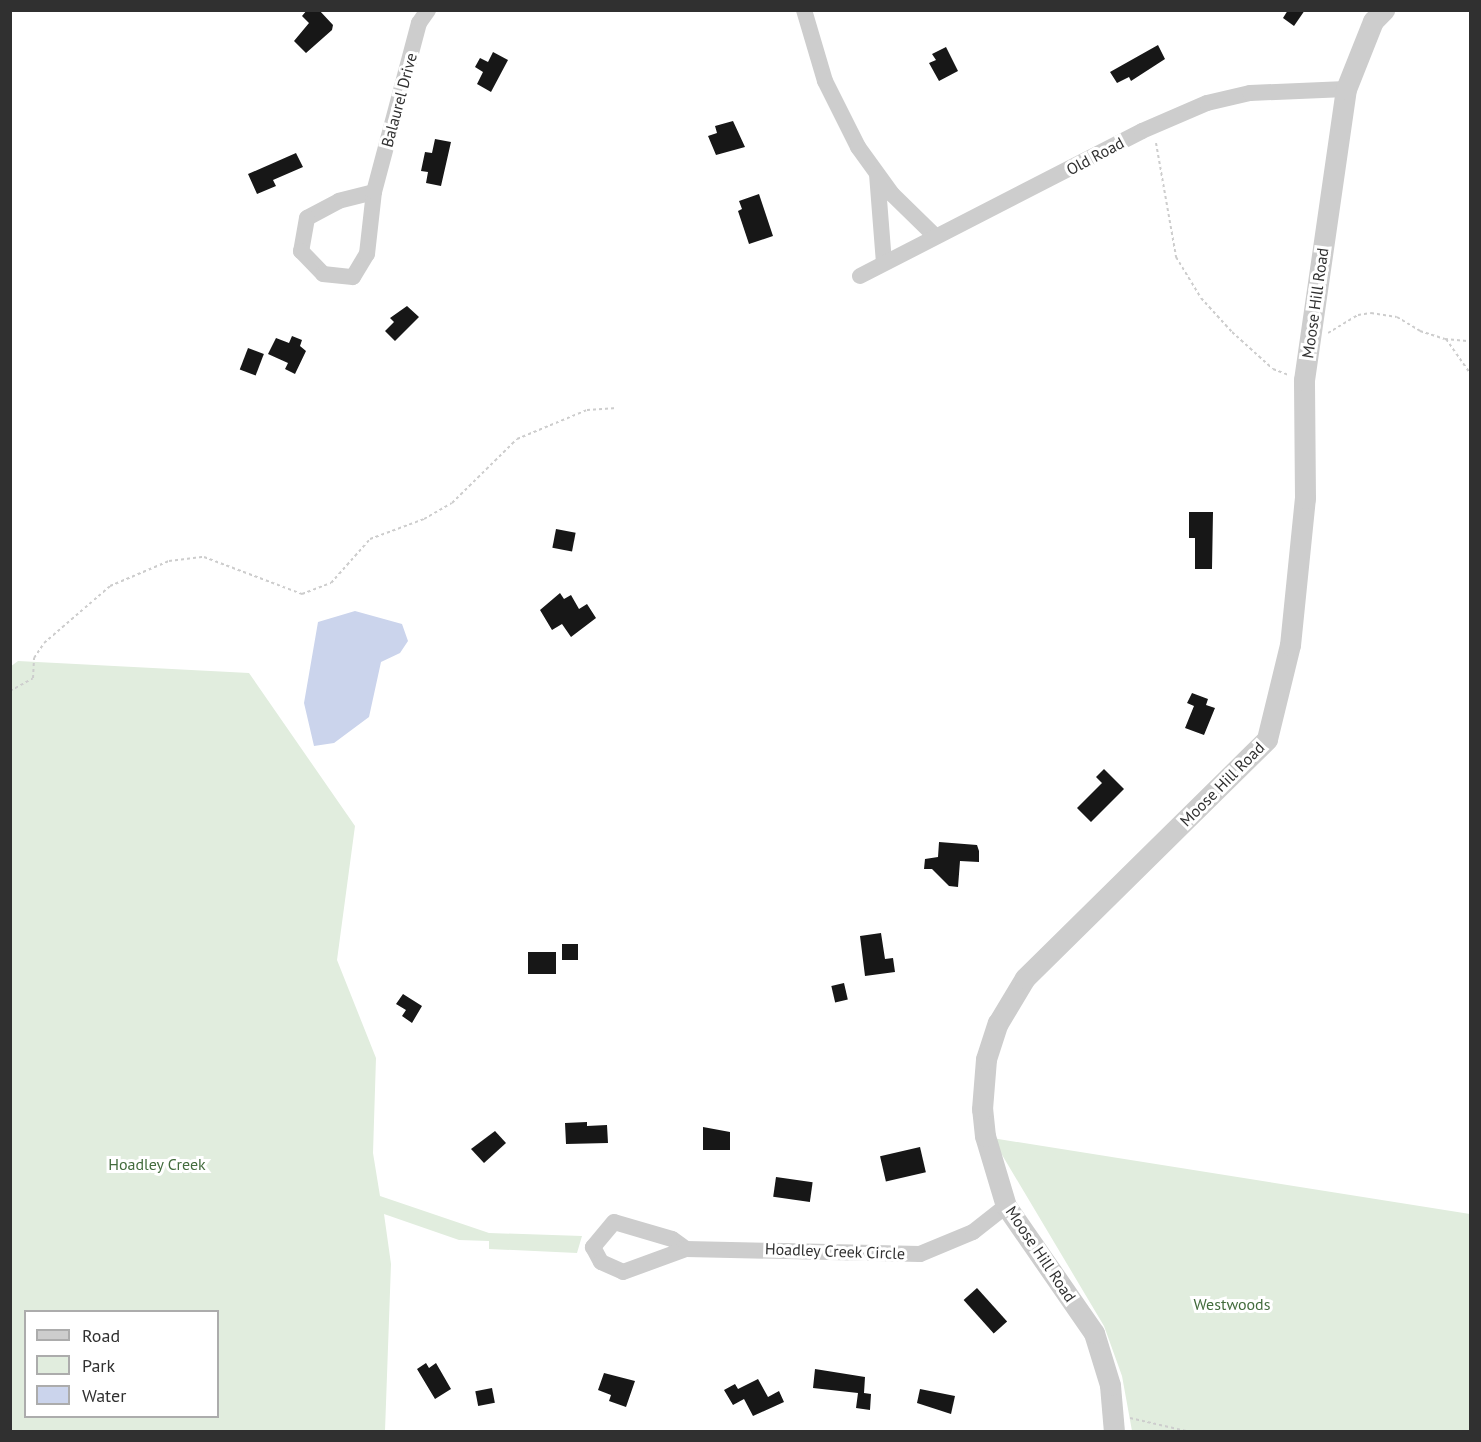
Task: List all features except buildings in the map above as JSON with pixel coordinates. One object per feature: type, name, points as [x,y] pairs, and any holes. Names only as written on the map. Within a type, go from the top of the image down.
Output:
[{"type":"street","name":"Balaurel Drive","points":[[374,192],[339,201],[307,218],[301,251],[323,274],[353,277],[367,254],[374,192],[419,23],[428,10]]},
{"type":"street","points":[[804,10],[825,81],[858,147],[892,194],[934,235]]},
{"type":"street","name":"Moose Hill Road","points":[[1113,1423],[1110,1385],[1094,1333],[1006,1206],[986,1136],[982,1109],[986,1059],[1010,998],[1043,957],[1267,739],[1290,645],[1301,532],[1304,380],[1346,89],[1372,21],[1384,10]]},
{"type":"street","name":"Old Road","points":[[860,276],[934,235],[982,215],[1142,131],[1207,103],[1250,93],[1346,89]]},
{"type":"street","points":[[877,173],[884,262]]},
{"type":"street","name":"Hoadley Creek Circle","points":[[686,1249],[672,1239],[614,1222],[593,1247],[601,1262],[623,1272],[686,1249],[920,1254],[973,1232],[1006,1206]]},
{"type":"path","points":[[1142,131],[1156,144],[1176,257],[1201,298],[1273,369],[1304,380]]},
{"type":"path","points":[[1309,343],[1364,313],[1397,317],[1420,331],[1445,339],[1470,341]]},
{"type":"path","points":[[1445,339],[1470,373]]},
{"type":"path","points":[[10,691],[33,678],[34,658],[80,608],[110,586],[169,561],[204,557],[302,594],[331,583],[370,539],[424,519],[452,503],[517,439],[587,410],[617,408]]},
{"type":"path","points":[[1113,1423],[1190,1431]]},
{"type":"green space","name":"Hoadley Creek","points":[[18,661],[249,673],[355,826],[337,960],[376,1058],[373,1153],[380,1196],[489,1233],[582,1236],[577,1253],[489,1249],[489,1241],[459,1240],[384,1214],[391,1264],[385,1431],[11,1431],[10,667]]},
{"type":"green space","name":"Westwoods","points":[[992,1138],[1470,1214],[1470,1431],[1132,1431],[1122,1376],[1104,1326]]},
{"type":"water","points":[[355,611],[402,624],[408,641],[400,653],[381,662],[369,717],[334,743],[314,746],[304,703],[318,622]]}]
